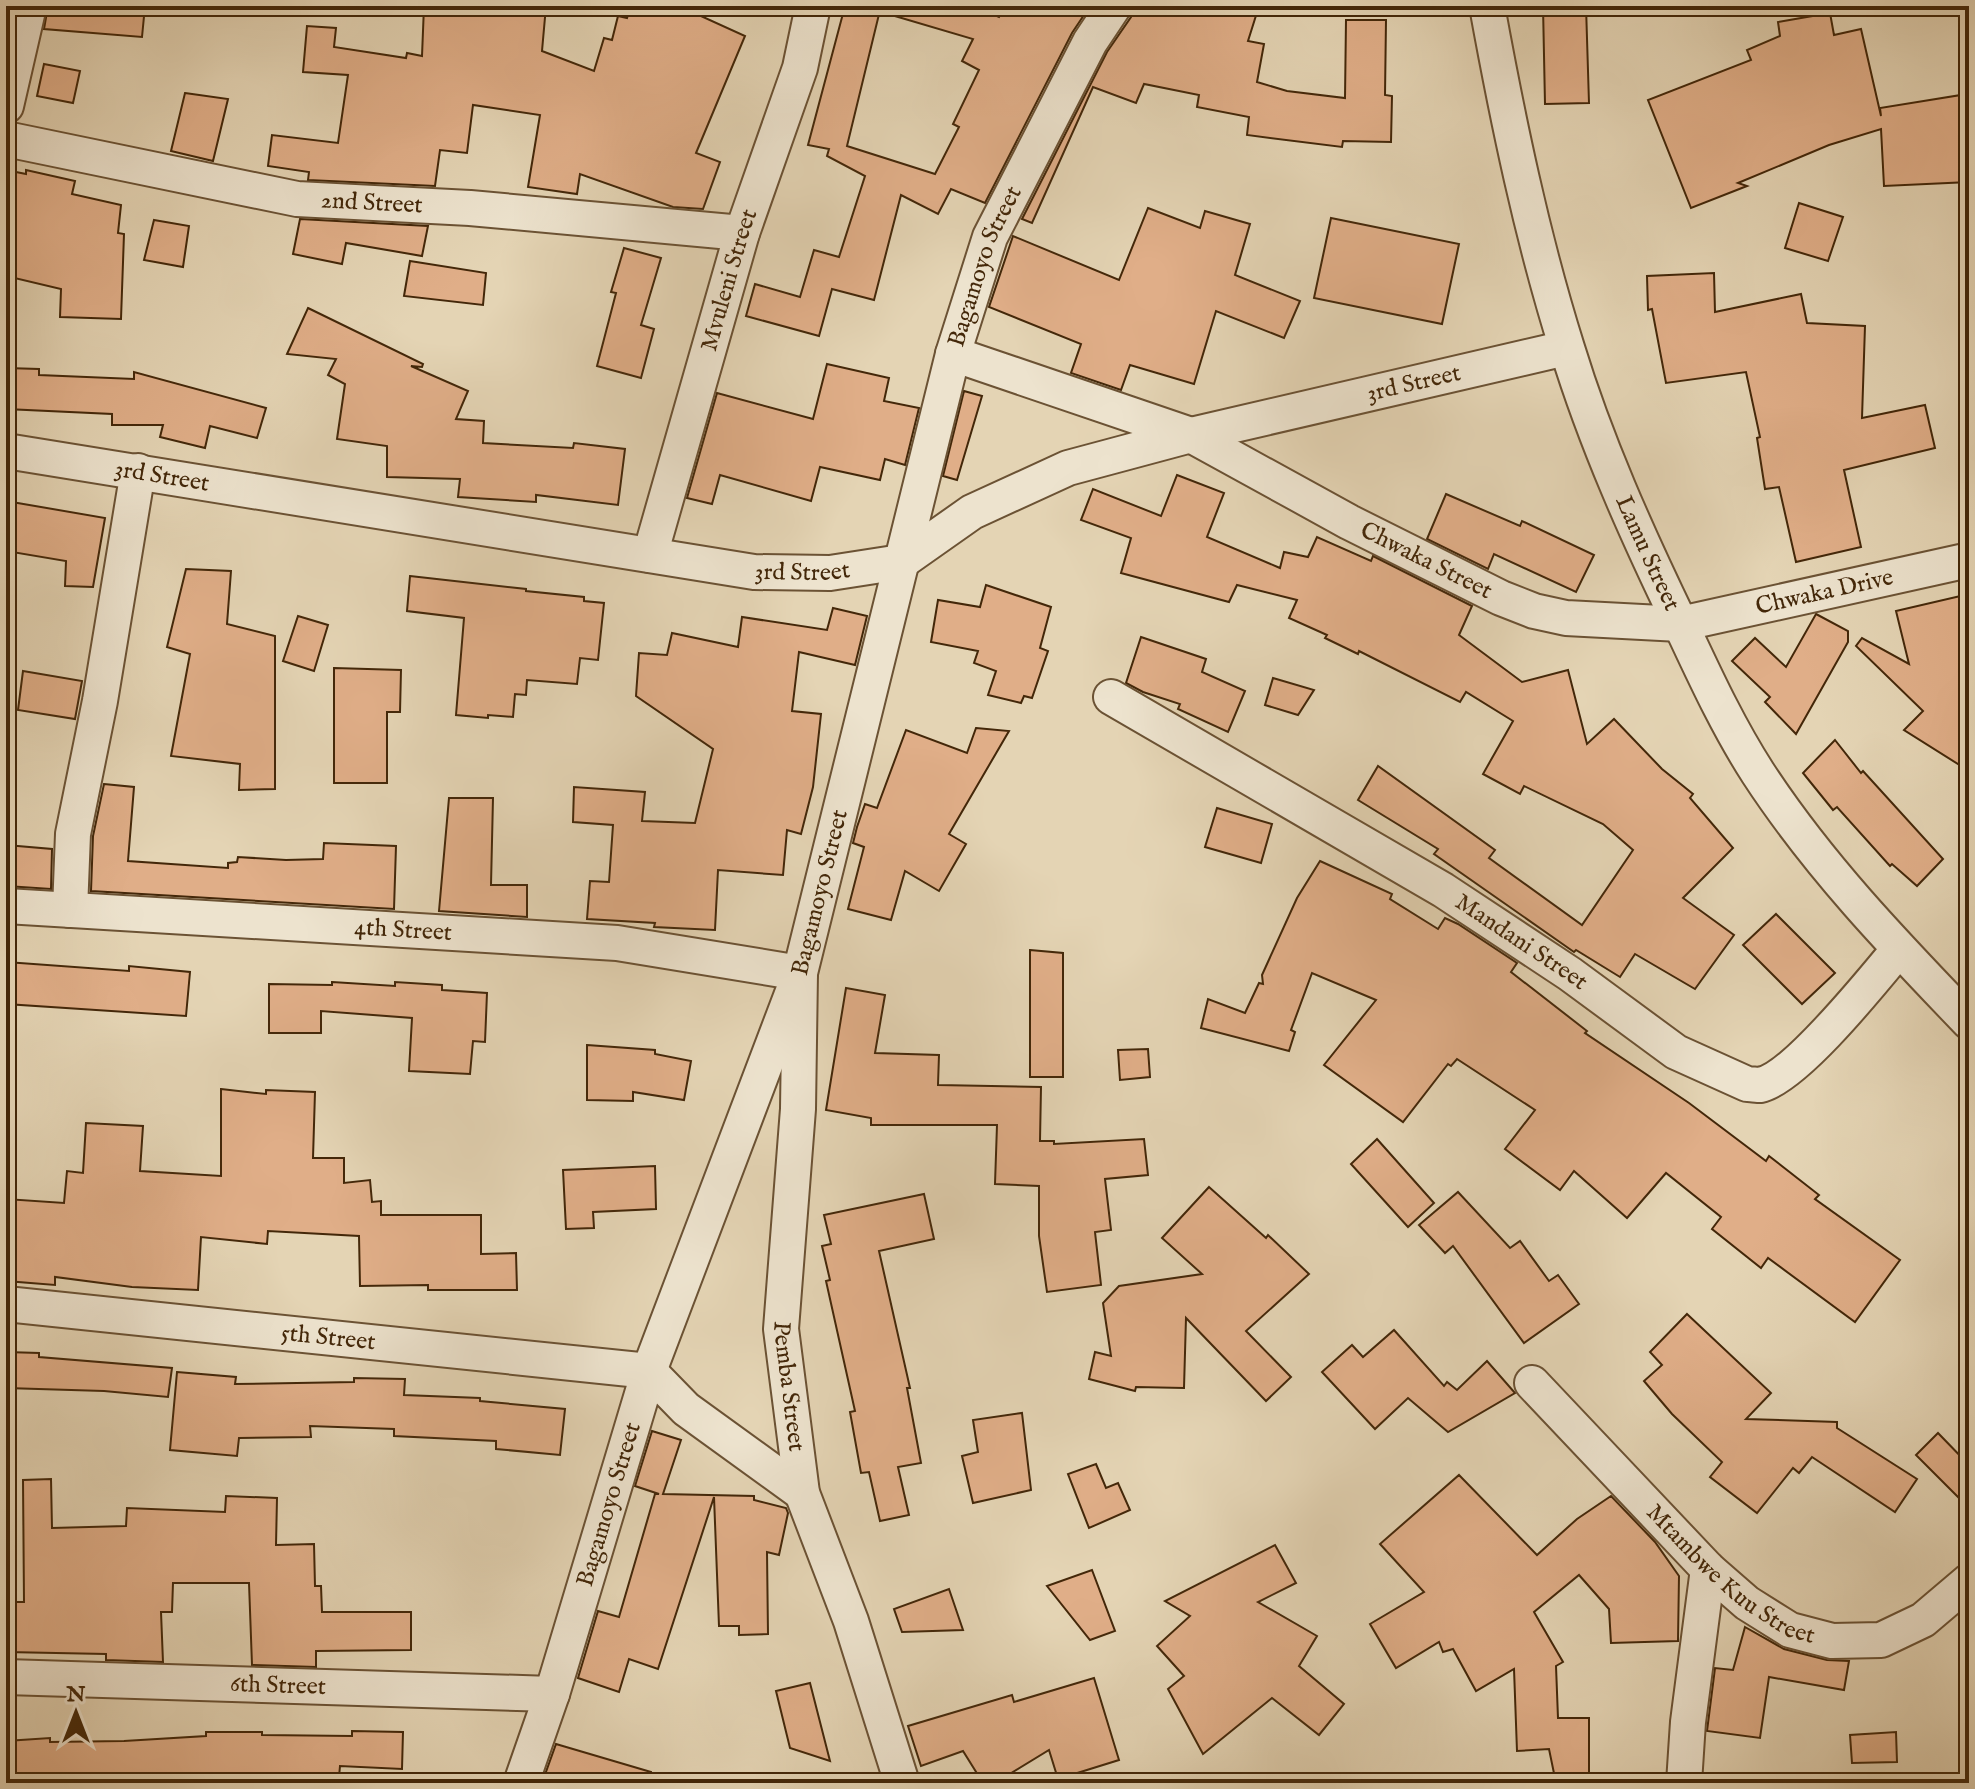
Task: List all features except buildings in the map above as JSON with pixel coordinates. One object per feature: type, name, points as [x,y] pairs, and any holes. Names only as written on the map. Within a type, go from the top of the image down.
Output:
[{"type":"street","points":[[6,106],[29,6]]},
{"type":"street","name":"Mvuleni Street","points":[[650,555],[742,233],[800,68],[813,6]]},
{"type":"street","name":"Bagamoyo Street","points":[[521,1783],[552,1694],[649,1371],[800,973],[953,354],[990,237],[1090,42],[1114,6]]},
{"type":"street","name":"Lamu Street","points":[[1487,6],[1522,181],[1566,348],[1643,551],[1721,709],[1766,785],[1857,904],[1969,1022]]},
{"type":"street","name":"2nd Street","points":[[6,139],[297,199],[470,208],[742,233]]},
{"type":"street","name":"3rd Street","points":[[6,451],[754,572],[830,573],[901,562],[972,512],[1068,468],[1191,435],[1566,348]]},
{"type":"street","name":"Chwaka Street","points":[[953,354],[1191,435],[1349,522],[1501,598],[1534,611],[1566,618],[1680,624]]},
{"type":"street","points":[[70,910],[73,834],[100,701],[138,471]]},
{"type":"street","name":"Chwaka Drive","points":[[1680,624],[1969,560]]},
{"type":"street","name":"Mandani Street","points":[[1111,697],[1443,890],[1570,974],[1676,1052],[1747,1084],[1759,1085],[1774,1079],[1824,1037],[1899,949]]},
{"type":"street","name":"4th Street","points":[[6,906],[617,943],[800,973]]},
{"type":"street","name":"Pemba Street","points":[[800,973],[798,1109],[781,1329],[802,1493],[851,1621],[902,1783]]},
{"type":"street","name":"5th Street","points":[[6,1304],[649,1371]]},
{"type":"street","points":[[649,1371],[686,1409],[802,1493]]},
{"type":"street","name":"Mtambwe Kuu Street","points":[[1532,1383],[1708,1569],[1747,1603],[1790,1630],[1832,1641],[1881,1640],[1923,1620],[1969,1581]]},
{"type":"street","points":[[1684,1783],[1688,1722],[1708,1569]]},
{"type":"street","name":"6th Street","points":[[6,1677],[552,1694]]}]
